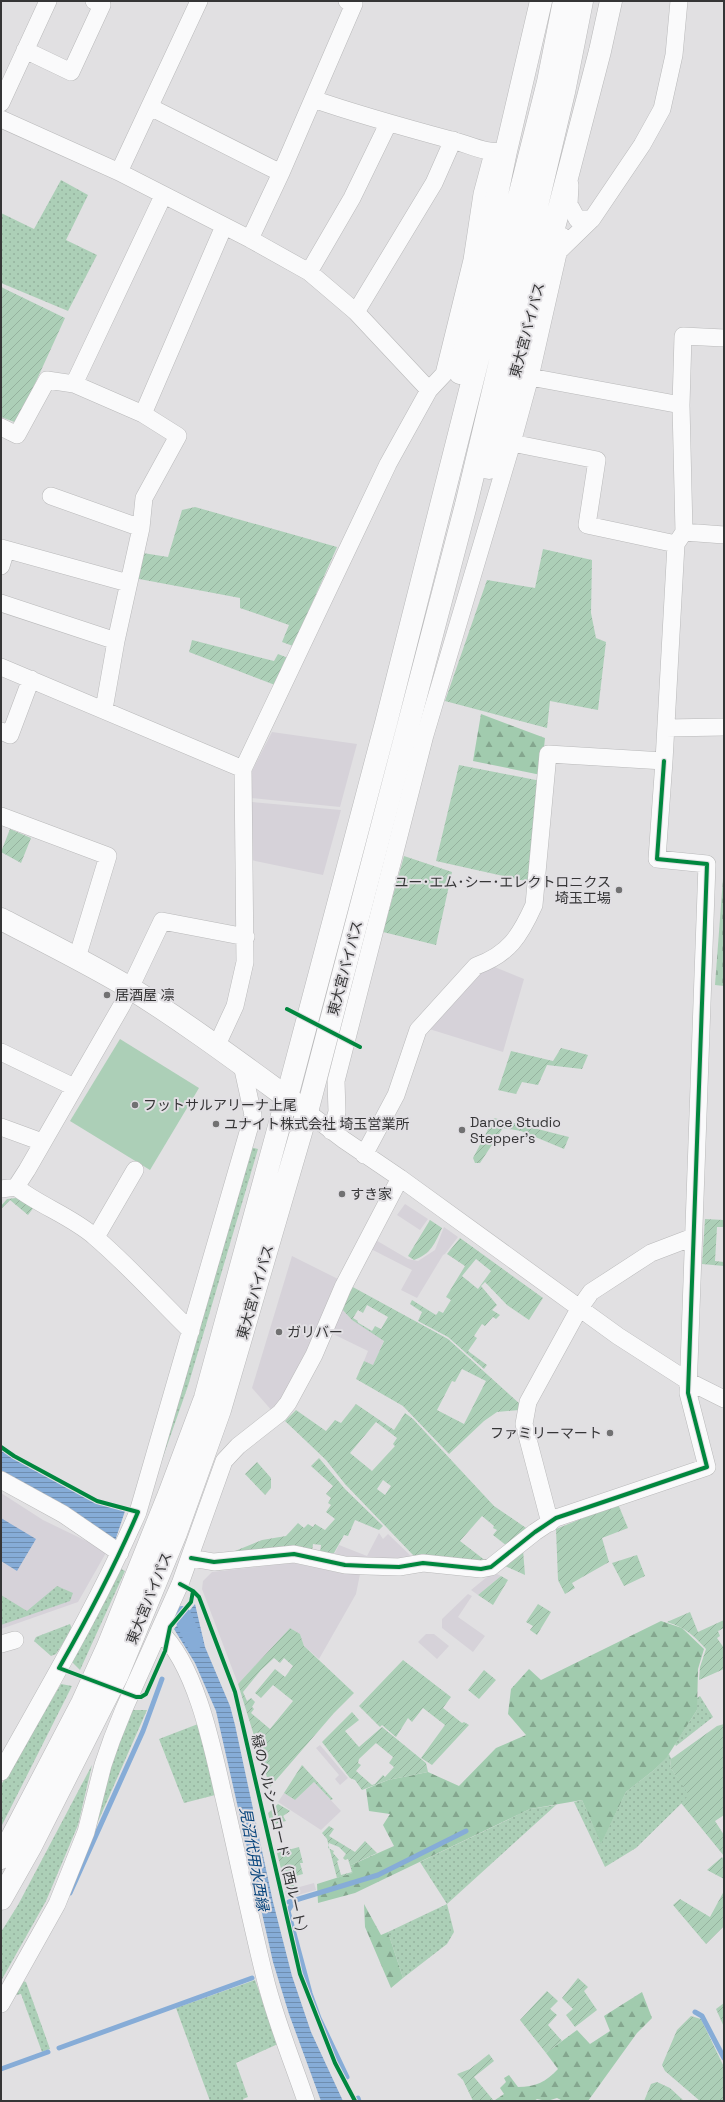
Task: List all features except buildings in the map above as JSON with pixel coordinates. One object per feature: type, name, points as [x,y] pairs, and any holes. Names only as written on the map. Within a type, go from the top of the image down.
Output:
[{"type":"main road","name":"東大宮バイパス","points":[[404,648],[423,521],[458,384],[499,152],[541,1]]},
{"type":"main road","name":"東大宮バイパス","points":[[1,1858],[82,1703],[108,1646],[169,1494],[204,1398],[287,1098],[404,648],[548,82],[564,1]]},
{"type":"main road","name":"東大宮バイパス","points":[[1,1899],[31,1846],[117,1676],[176,1533],[220,1410],[307,1112],[466,505],[564,92],[582,1]]},
{"type":"main road","name":"東大宮バイパス","points":[[427,655],[500,432],[600,51],[611,1]]},
{"type":"main road","points":[[1,920],[77,958],[129,988],[242,1065],[307,1112]]},
{"type":"street","points":[[1,103],[48,1]]},
{"type":"street","points":[[25,50],[70,72],[102,5],[94,1]]},
{"type":"street","points":[[119,172],[199,1]]},
{"type":"street","points":[[250,239],[281,173],[354,4],[346,1]]},
{"type":"street","points":[[559,251],[592,219],[642,145],[662,109],[674,54],[679,1]]},
{"type":"street","points":[[216,1047],[235,1006],[241,986],[245,962],[246,937],[243,769],[388,464],[429,390],[444,374],[472,260],[482,194],[499,152],[388,124],[313,99]]},
{"type":"street","points":[[150,107],[281,173]]},
{"type":"street","points":[[1,119],[119,172],[163,196],[250,239],[309,272],[356,312],[429,390]]},
{"type":"street","points":[[309,272],[352,198],[388,124]]},
{"type":"street","points":[[356,312],[434,183],[453,140]]},
{"type":"street","points":[[332,1131],[337,1112],[336,1081],[425,735],[512,444],[530,376],[569,204],[571,160]]},
{"type":"street","points":[[74,384],[163,196]]},
{"type":"street","points":[[569,204],[577,219],[592,219]]},
{"type":"street","points":[[143,414],[224,226]]},
{"type":"street","points":[[190,1558],[214,1562],[294,1554],[345,1564],[367,1566],[399,1567],[424,1563],[481,1569],[491,1567],[556,1518],[707,1467],[688,1393],[688,1381],[707,864],[657,859],[680,538],[683,336],[724,338]]},
{"type":"street","points":[[530,376],[681,405]]},
{"type":"street","points":[[1,427],[17,435],[47,380],[74,384],[143,414],[178,436],[144,498],[141,528],[116,641],[104,709]]},
{"type":"street","points":[[512,444],[597,460],[587,526],[680,538],[724,535]]},
{"type":"street","points":[[51,496],[141,528]]},
{"type":"street","points":[[1,566],[4,549],[128,583]]},
{"type":"street","points":[[1,603],[116,641]]},
{"type":"street","points":[[1,667],[104,709],[243,769]]},
{"type":"street","points":[[1,731],[10,735],[31,679]]},
{"type":"street","points":[[666,728],[724,728]]},
{"type":"street","points":[[364,1155],[396,1095],[418,1030],[476,966],[487,962],[516,941],[524,928],[534,905],[548,754],[664,761]]},
{"type":"street","points":[[1,816],[108,856],[77,958]]},
{"type":"street","points":[[191,1331],[96,1237],[71,1219],[24,1194],[8,1188],[42,1142],[122,1005],[162,921],[246,937]]},
{"type":"street","points":[[1,1052],[74,1087]]},
{"type":"street","points":[[1,1772],[89,1615],[120,1553],[138,1512],[253,1115],[242,1065]]},
{"type":"street","points":[[307,1112],[364,1155],[400,1178],[579,1309],[688,1381],[724,1399]]},
{"type":"street","points":[[1,1128],[42,1142]]},
{"type":"street","points":[[96,1237],[135,1170]]},
{"type":"street","points":[[1,2004],[57,1904],[86,1832],[103,1765],[112,1739],[190,1558],[224,1461],[238,1446],[280,1413],[288,1403],[314,1355],[342,1287],[400,1178]]},
{"type":"street","points":[[550,1523],[524,1424],[524,1412],[528,1402],[579,1309],[591,1292],[651,1253],[693,1237]]},
{"type":"street","points":[[1,1480],[63,1514],[120,1553]]},
{"type":"street","points":[[159,1631],[168,1638],[184,1663],[193,1686],[213,1752],[265,1979],[306,2101]]},
{"type":"shaded area","points":[[272,732],[357,744],[340,807],[251,798],[252,771]]},
{"type":"shaded area","points":[[252,802],[341,810],[323,875],[251,860]]},
{"type":"shaded area","points":[[492,966],[524,979],[503,1052],[426,1028],[478,974]]},
{"type":"shaded area","points":[[405,1204],[428,1219],[420,1230],[397,1215]]},
{"type":"shaded area","points":[[444,1227],[458,1237],[443,1255],[417,1298],[401,1290],[412,1270],[369,1248],[374,1239],[408,1259],[418,1261],[435,1250]]},
{"type":"shaded area","points":[[292,1256],[340,1280],[303,1366],[273,1412],[252,1388]]},
{"type":"shaded area","points":[[340,1307],[352,1320],[384,1340],[373,1366],[364,1361],[368,1351],[329,1332]]},
{"type":"shaded area","points":[[1,1493],[43,1520],[107,1551],[78,1602],[1,1629]]},
{"type":"shaded area","points":[[379,1533],[383,1539],[388,1534],[413,1558],[368,1561],[334,1555],[339,1545],[367,1556]]},
{"type":"shaded area","points":[[293,1563],[340,1573],[360,1574],[356,1594],[319,1659],[304,1646],[300,1634],[290,1628],[238,1684],[202,1589],[203,1581],[212,1572]]},
{"type":"shaded area","points":[[493,1572],[501,1576],[478,1595],[471,1590]]},
{"type":"shaded area","points":[[468,1594],[472,1596],[458,1617],[485,1636],[473,1652],[442,1628],[442,1619]]},
{"type":"shaded area","points":[[426,1634],[434,1634],[449,1646],[437,1659],[418,1642]]},
{"type":"shaded area","points":[[320,1745],[348,1778],[340,1785],[335,1779],[339,1775],[316,1748]]},
{"type":"shaded area","points":[[314,1782],[341,1811],[321,1830],[278,1802],[284,1793],[295,1800]]},
{"type":"shaded area","points":[[314,1883],[316,1890],[287,1898],[285,1891]]},
{"type":"green space","points":[[61,180],[88,195],[66,240],[97,255],[68,311],[1,283],[1,213],[34,229]]},
{"type":"green space","points":[[1,287],[65,318],[17,423],[1,417]]},
{"type":"green space","points":[[195,507],[337,547],[293,646],[282,642],[289,625],[240,608],[240,598],[134,578],[143,553],[168,557],[182,510]]},
{"type":"green space","points":[[543,549],[592,560],[591,613],[596,638],[606,642],[598,710],[550,701],[547,728],[445,701],[487,580],[535,588]]},
{"type":"green space","points":[[192,640],[274,661],[278,654],[288,658],[275,685],[189,652]]},
{"type":"green space","points":[[481,714],[545,738],[541,775],[473,761]]},
{"type":"green space","points":[[459,765],[541,781],[530,882],[436,861]]},
{"type":"green space","points":[[10,829],[31,838],[21,863],[1,852]]},
{"type":"green space","points":[[404,856],[452,872],[436,945],[383,932]]},
{"type":"green space","points":[[724,865],[724,986],[715,985]]},
{"type":"green space","name":"フットサルアリーナ上尾","points":[[120,1039],[199,1088],[150,1170],[70,1121]]},
{"type":"green space","points":[[561,1048],[588,1055],[582,1069],[547,1065],[538,1085],[522,1082],[516,1094],[498,1090],[511,1051],[553,1061]]},
{"type":"green space","points":[[494,1118],[569,1137],[564,1149],[521,1131],[503,1128],[480,1163],[475,1163],[473,1158]]},
{"type":"green space","points":[[250,1147],[258,1149],[188,1386],[144,1511]]},
{"type":"green space","points":[[16,1198],[34,1207],[28,1215],[10,1200],[1,1209],[1,1206],[7,1199]]},
{"type":"green space","points":[[705,1219],[724,1220],[724,1227],[717,1227],[715,1261],[724,1262],[724,1266],[702,1264]]},
{"type":"green space","points":[[430,1220],[442,1228],[435,1243],[425,1255],[414,1260],[408,1256]]},
{"type":"green space","points":[[460,1238],[543,1298],[529,1320],[507,1305],[485,1282],[481,1286],[497,1305],[492,1310],[500,1315],[496,1319],[493,1317],[485,1326],[482,1324],[474,1336],[477,1338],[468,1351],[487,1365],[484,1369],[448,1337],[418,1321],[422,1312],[410,1304],[412,1300],[436,1315],[439,1311],[443,1313],[451,1300],[446,1297],[465,1266],[447,1254]],"holes":[[[476,1259],[491,1271],[478,1289],[462,1276]]]},
{"type":"green space","points":[[351,1286],[448,1339],[520,1404],[519,1410],[497,1412],[484,1421],[449,1454],[403,1406],[356,1379],[364,1361],[373,1365],[384,1341],[352,1320],[340,1307]],"holes":[[[367,1305],[388,1317],[381,1329],[375,1326],[372,1331],[353,1318],[358,1310],[363,1313]],[[462,1369],[486,1381],[464,1424],[437,1410],[452,1381],[455,1382]]]},
{"type":"green space","points":[[356,1404],[394,1430],[405,1413],[413,1419],[494,1506],[529,1530],[507,1546],[493,1535],[497,1530],[493,1528],[494,1526],[482,1516],[460,1541],[486,1561],[476,1564],[414,1556],[345,1484],[326,1460],[285,1421],[296,1410],[326,1431],[335,1420],[341,1423]],"holes":[[[376,1422],[397,1438],[393,1444],[395,1446],[372,1471],[350,1453]],[[383,1480],[391,1486],[385,1495],[377,1489]]]},
{"type":"green space","points":[[319,1458],[345,1489],[383,1526],[379,1530],[355,1520],[348,1536],[344,1535],[334,1553],[320,1553],[321,1545],[313,1544],[312,1552],[230,1553],[262,1540],[286,1536],[298,1523],[304,1528],[308,1524],[313,1527],[315,1524],[325,1530],[335,1519],[326,1512],[331,1505],[328,1503],[331,1498],[326,1494],[333,1486],[311,1466]]},
{"type":"green space","points":[[257,1462],[271,1478],[271,1488],[265,1495],[245,1474]]},
{"type":"green space","points":[[618,1504],[628,1528],[602,1538],[609,1562],[572,1583],[575,1588],[565,1594],[558,1580],[556,1529]]},
{"type":"green space","points":[[523,1550],[525,1575],[505,1566]]},
{"type":"green space","points":[[637,1555],[645,1576],[624,1586],[612,1563]]},
{"type":"green space","points":[[121,1569],[125,1571],[80,1670],[72,1662]]},
{"type":"green space","points":[[501,1576],[508,1580],[493,1605],[478,1595]]},
{"type":"green space","points":[[57,1586],[73,1593],[70,1601],[1,1625],[1,1595],[27,1611]]},
{"type":"green space","points":[[538,1604],[551,1612],[537,1635],[530,1630],[533,1626],[526,1622]]},
{"type":"green space","points":[[690,1612],[698,1632],[724,1620],[724,1628],[718,1631],[720,1636],[717,1638],[724,1648],[724,1669],[699,1680],[700,1667],[706,1649],[688,1632],[667,1622]]},
{"type":"green space","points":[[661,1621],[682,1628],[704,1649],[698,1669],[697,1710],[667,1757],[654,1770],[626,1792],[601,1844],[582,1800],[530,1809],[355,1893],[318,1903],[317,1884],[352,1873],[351,1865],[394,1846],[383,1825],[390,1814],[369,1811],[366,1789],[388,1780],[428,1772],[459,1786],[496,1748],[526,1735],[508,1714],[511,1689],[529,1669],[541,1680]]},
{"type":"green space","points":[[70,1624],[72,1629],[56,1654],[51,1656],[34,1641],[36,1637]]},
{"type":"green space","points":[[290,1628],[300,1634],[304,1646],[354,1693],[334,1713],[270,1787],[238,1684]],"holes":[[[274,1658],[280,1663],[284,1658],[293,1666],[285,1677],[275,1669],[255,1693],[261,1698],[273,1685],[293,1701],[270,1729],[251,1713],[254,1709],[252,1707],[255,1702],[251,1698],[247,1701],[243,1692],[261,1670]]]},
{"type":"green space","points":[[403,1660],[451,1697],[443,1708],[462,1723],[464,1722],[469,1725],[432,1765],[421,1758],[445,1725],[423,1708],[412,1722],[408,1718],[396,1737],[382,1725],[380,1727],[359,1706]]},
{"type":"green space","points":[[484,1670],[496,1680],[479,1699],[468,1690]]},
{"type":"green space","points":[[61,1684],[72,1686],[1,1827],[1,1785]]},
{"type":"green space","points":[[700,1696],[713,1717],[676,1746],[675,1744],[697,1710],[697,1698]]},
{"type":"green space","points":[[133,1710],[147,1710],[93,1833],[117,1744]]},
{"type":"green space","points":[[352,1712],[359,1720],[345,1731],[359,1747],[382,1727],[426,1763],[428,1772],[388,1780],[362,1790],[355,1780],[350,1778],[322,1742]],"holes":[[[376,1743],[393,1757],[389,1763],[394,1767],[385,1777],[383,1775],[375,1784],[372,1785],[356,1771],[361,1765],[358,1763],[359,1759]]]},
{"type":"green space","points":[[198,1724],[219,1794],[184,1803],[159,1739]]},
{"type":"green space","points":[[724,1724],[724,1815],[715,1821],[724,1835],[724,1856],[681,1803],[689,1795],[670,1767],[671,1759],[717,1726]]},
{"type":"green space","points":[[669,1754],[671,1759],[670,1767],[690,1795],[636,1848],[605,1867],[574,1802],[582,1800],[601,1843],[626,1792],[654,1770]]},
{"type":"green space","points":[[92,1765],[78,1825],[46,1901],[1,1981],[1,1932],[18,1905]]},
{"type":"green space","points":[[302,1765],[333,1799],[331,1800],[314,1782],[295,1800],[284,1793]]},
{"type":"green space","points":[[278,1804],[290,1811],[283,1816],[286,1821],[271,1825],[268,1813]]},
{"type":"green space","points":[[556,1805],[447,1904],[420,1862],[530,1809]]},
{"type":"green space","points":[[329,1826],[334,1829],[329,1836],[355,1852],[365,1841],[377,1853],[351,1865],[353,1873],[337,1878],[330,1849],[334,1851],[333,1853],[339,1860],[337,1861],[341,1875],[352,1872],[348,1859],[345,1860],[343,1858],[346,1854],[339,1847],[329,1843],[329,1845],[327,1839],[322,1833]]},
{"type":"green space","points":[[299,1847],[303,1863],[300,1863],[303,1874],[292,1877],[294,1886],[286,1888],[277,1853]]},
{"type":"green space","points":[[722,1857],[724,1860],[724,1879],[707,1870]]},
{"type":"green space","points":[[724,1891],[724,1926],[706,1944],[673,1905],[680,1899],[710,1917]]},
{"type":"green space","points":[[364,1904],[381,1935],[388,1932],[403,1978],[391,1988],[365,1927]]},
{"type":"green space","points":[[447,1904],[454,1932],[447,1944],[403,1978],[388,1932]]},
{"type":"green space","points":[[578,1978],[588,1987],[584,1991],[597,2010],[575,2027],[566,2015],[573,2009],[562,1998]]},
{"type":"green space","points":[[255,1980],[278,2044],[236,2063],[248,2097],[243,2099],[244,2101],[210,2101],[176,2008]]},
{"type":"green space","points":[[23,1981],[26,1982],[50,2049],[42,2052],[21,1994],[16,1995]]},
{"type":"green space","points":[[547,1991],[558,2001],[550,2009],[557,2015],[548,2025],[562,2041],[546,2053],[520,2020]]},
{"type":"green space","points":[[642,1992],[652,2018],[637,2033],[588,2101],[563,2101],[557,2098],[547,2101],[537,2099],[534,2101],[495,2100],[504,2094],[500,2088],[506,2082],[504,2078],[509,2075],[518,2087],[535,2085],[545,2080],[558,2069],[546,2053],[577,2030],[590,2044],[610,2031],[604,2016]]},
{"type":"green space","points":[[724,2003],[724,2027],[716,2009]]},
{"type":"green space","points":[[691,2016],[701,2019],[724,2067],[724,2101],[700,2101],[665,2071],[662,2065],[677,2030]]},
{"type":"green space","points":[[489,2054],[494,2061],[474,2077],[494,2101],[473,2101],[463,2080],[457,2074],[470,2069]]},
{"type":"green space","points":[[657,2082],[670,2088],[684,2101],[644,2101],[651,2084]]},
{"type":"water","points":[[1,1450],[11,1457],[97,1503],[125,1511],[115,1541],[74,1511],[1,1470]]},
{"type":"water","points":[[1,1518],[36,1539],[17,1571],[1,1561]]},
{"type":"water","points":[[195,1604],[205,1647],[230,1706],[235,1725],[273,1902],[292,1976],[311,2032],[343,2101],[321,2101],[289,2014],[273,1962],[216,1711],[195,1663],[174,1629]]},
{"type":"waterway","name":"見沼代用水西縁","points":[[182,1615],[194,1641]]},
{"type":"waterway","points":[[70,1893],[143,1731],[162,1679]]},
{"type":"waterway","points":[[289,1902],[378,1875],[466,1831]]},
{"type":"waterway","points":[[291,1906],[288,1911],[310,1993],[319,2018],[347,2077]]},
{"type":"waterway","points":[[59,2048],[252,1978]]},
{"type":"waterway","points":[[695,2012],[702,2016],[724,2058]]},
{"type":"waterway","points":[[1,2069],[48,2052]]},
{"type":"cycle path","points":[[191,1558],[214,1562],[294,1554],[345,1565],[399,1567],[423,1563],[481,1569],[491,1567],[535,1532],[556,1518],[707,1467],[688,1393],[707,864],[657,859],[664,761]]},
{"type":"cycle path","points":[[287,1009],[360,1047]]},
{"type":"cycle path","points":[[1,1447],[14,1456],[97,1501],[138,1512],[101,1591],[59,1668],[136,1697],[141,1697],[146,1694],[165,1651],[170,1627],[191,1602],[193,1591]]},
{"type":"cycle path","name":"緑のヘルシーロード（西ルート）","points":[[180,1584],[193,1591],[199,1597],[235,1692],[300,1974],[335,2063],[355,2101]]},
{"type":"place","name":"ユー･エム･シー･エレクトロニクス 埼玉工場","points":[[619,890]]},
{"type":"place","name":"居酒屋 凛","points":[[107,995]]},
{"type":"place","name":"フットサルアリーナ上尾","points":[[135,1105]]},
{"type":"place","name":"ユナイト株式会社 埼玉営業所","points":[[216,1124]]},
{"type":"place","name":"Dance Studio Stepper's","points":[[462,1130]]},
{"type":"place","name":"すき家","points":[[342,1194]]},
{"type":"place","name":"ガリバー","points":[[279,1332]]},
{"type":"place","name":"ファミリーマート","points":[[610,1433]]}]
